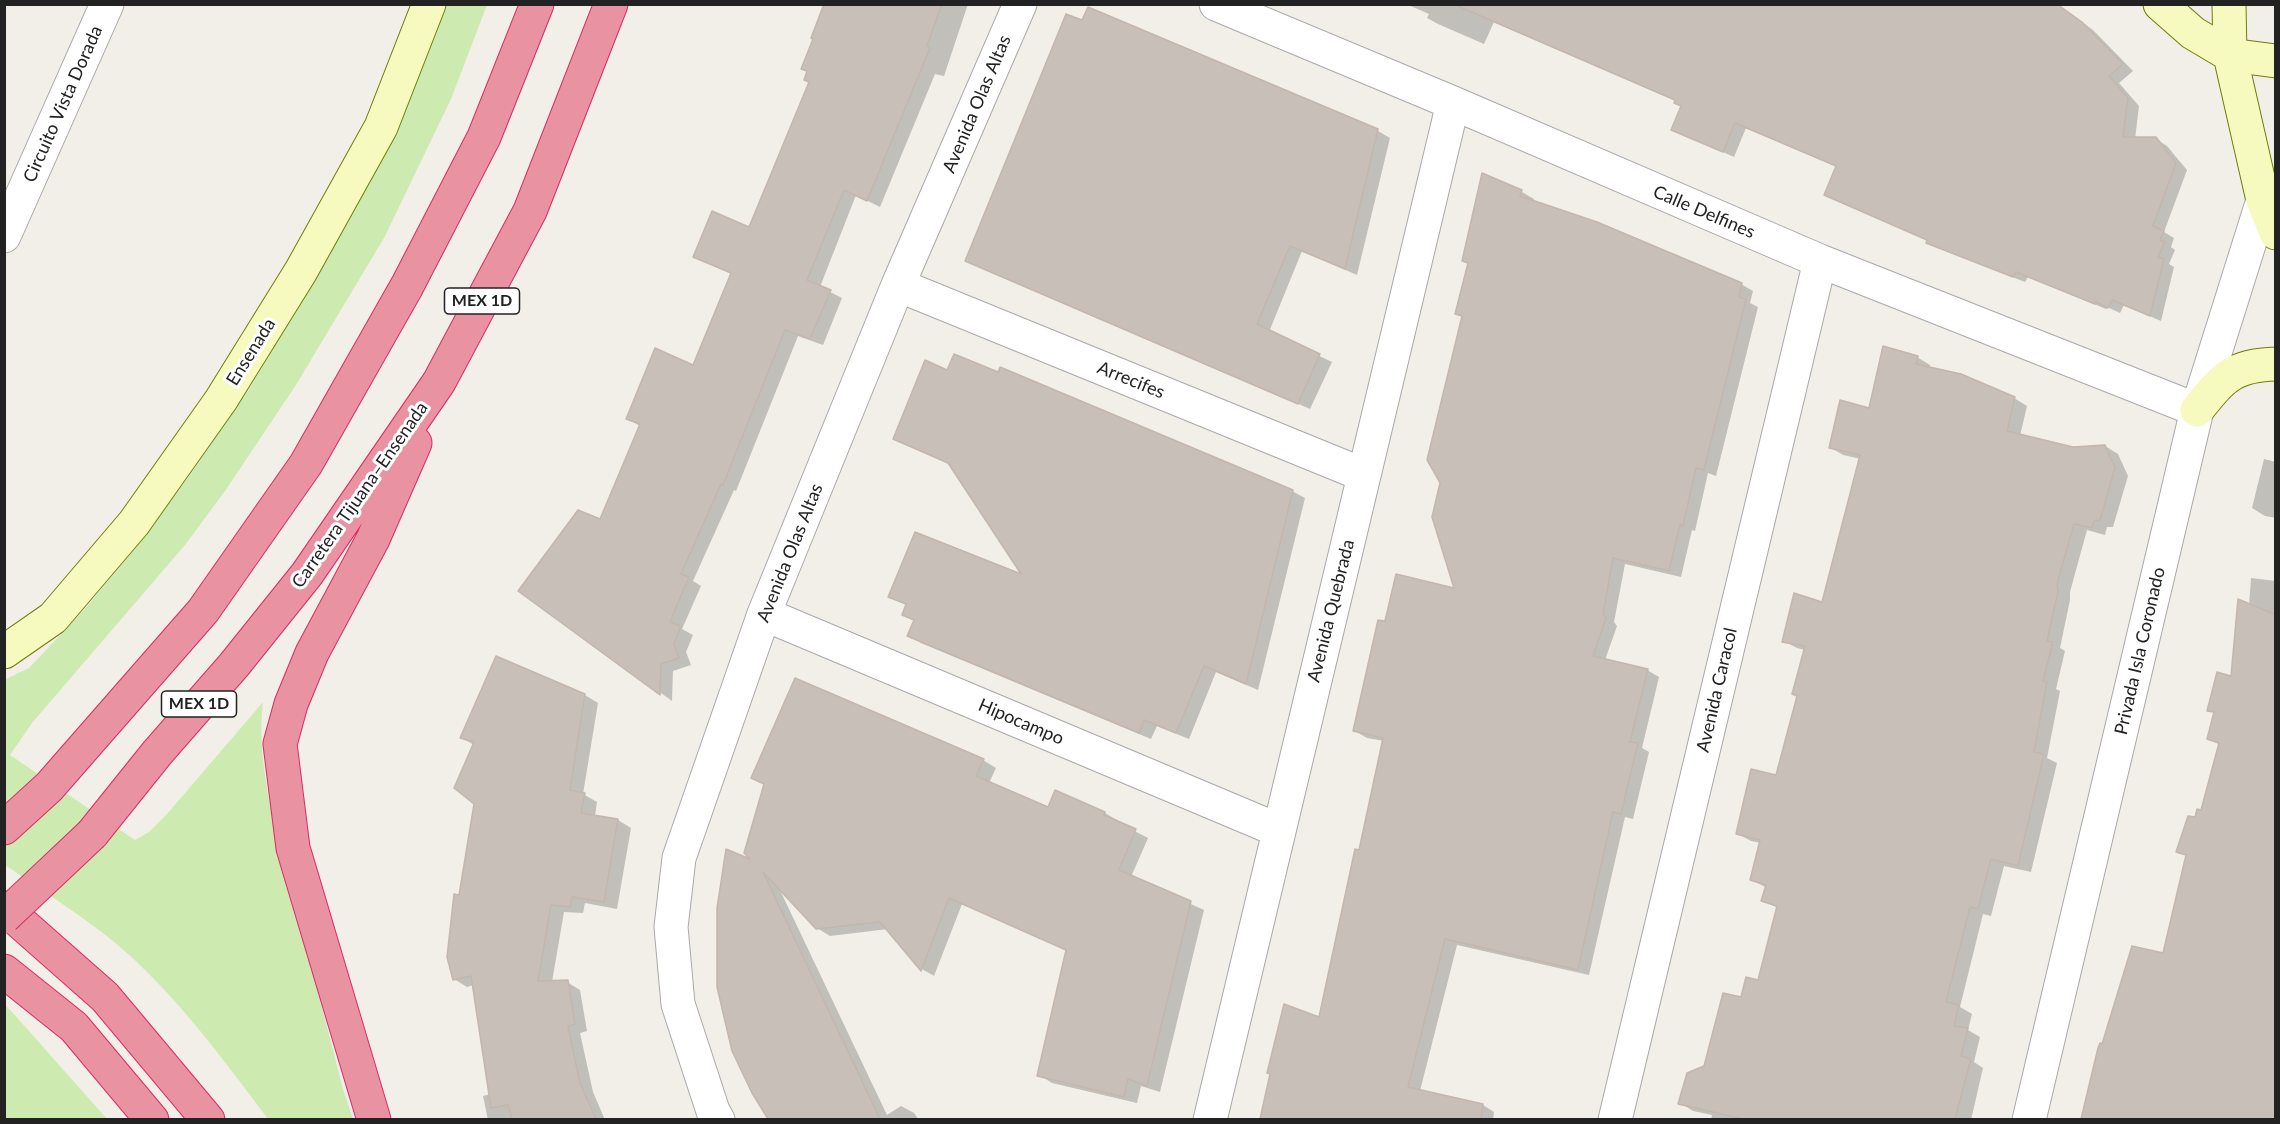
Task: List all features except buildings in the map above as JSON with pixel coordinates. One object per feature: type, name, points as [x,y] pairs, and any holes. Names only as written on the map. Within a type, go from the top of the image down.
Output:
[{"type":"highway","name":"MEX 1D","points":[[4,828],[49,787],[203,611],[306,465],[407,286],[484,137],[537,4]]},
{"type":"highway","name":"Carretera Tijuana–Ensenada","points":[[4,917],[92,834],[156,753],[234,665],[307,574],[439,382],[530,211],[611,4]]},
{"type":"highway","points":[[374,1119],[293,848],[280,744],[291,704],[312,653],[373,539],[439,382]]},
{"type":"highway","points":[[4,908],[105,998],[208,1119]]},
{"type":"highway","points":[[4,971],[74,1028],[152,1119]]},
{"type":"street","name":"Circuito Vista Dorada","points":[[4,236],[107,4]]},
{"type":"street","name":"Ensenada","points":[[4,652],[53,618],[134,523],[222,400],[301,271],[381,127],[429,4]]},
{"type":"street","name":"Avenida Olas Altas","points":[[718,1119],[713,1111],[678,1004],[671,927],[679,858],[764,614],[898,285],[1020,4]]},
{"type":"street","name":"Calle Delfines","points":[[1216,4],[1820,261],[2197,410]]},
{"type":"street","points":[[2160,4],[2193,33],[2230,55],[2276,61]]},
{"type":"street","points":[[2229,4],[2230,55],[2269,197],[2276,233]]},
{"type":"street","name":"Avenida Quebrada","points":[[1210,1119],[1453,103]]},
{"type":"street","name":"Privada Isla Coronado","points":[[2029,1119],[2197,410],[2269,197]]},
{"type":"street","name":"Avenida Caracol","points":[[1615,1119],[1820,261]]},
{"type":"street","name":"Arrecifes","points":[[898,285],[1364,475]]},
{"type":"street","points":[[2197,410],[2222,379],[2248,366],[2276,364]]},
{"type":"street","name":"Hipocampo","points":[[764,614],[1278,830]]},
{"type":"green space","points":[[438,5],[487,5],[451,99],[384,238],[296,385],[225,491],[185,545],[32,723],[10,755],[135,840],[149,832],[167,814],[263,702],[262,750],[270,801],[343,1089],[353,1119],[268,1119],[197,1027],[134,959],[80,916],[5,865],[4,680],[29,668],[84,610],[138,545],[249,389],[317,276],[363,184]]},
{"type":"green space","points":[[5,1005],[13,1013],[107,1119],[5,1119]]}]
